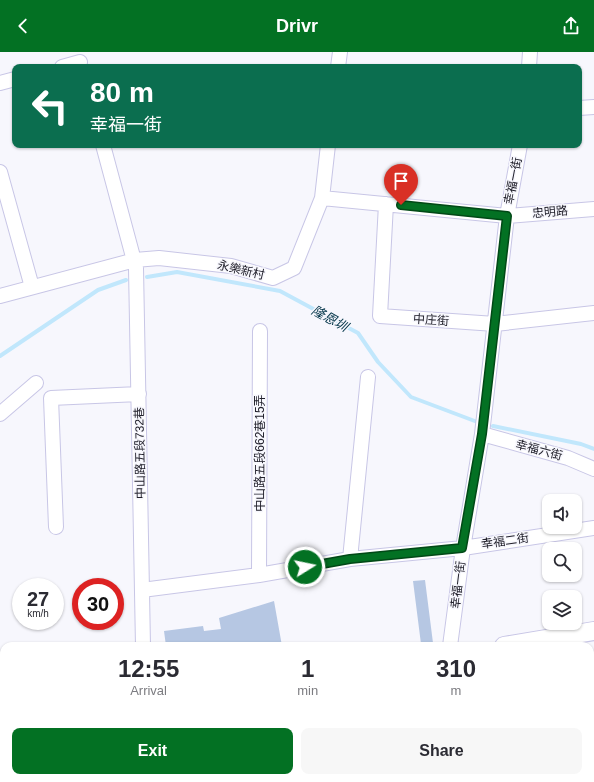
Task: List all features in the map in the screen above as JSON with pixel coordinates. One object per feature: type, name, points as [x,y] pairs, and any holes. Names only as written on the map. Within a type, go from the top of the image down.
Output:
[{"type":"main road","points":[[546,642],[567,640],[594,631]]},
{"type":"street","points":[[338,64],[340,52]]},
{"type":"street","points":[[529,64],[530,52]]},
{"type":"street","points":[[70,64],[80,60]]},
{"type":"street","points":[[0,83],[12,80]]},
{"type":"street","points":[[582,108],[594,107]]},
{"type":"street","points":[[104,148],[135,260]]},
{"type":"street","name":"永樂新村","points":[[0,296],[135,260],[159,258],[231,266],[273,278],[294,268],[322,198],[328,148]]},
{"type":"street","name":"幸福一街","points":[[450,642],[462,548],[482,434],[507,216],[519,148]]},
{"type":"street","points":[[0,172],[32,287]]},
{"type":"street","points":[[322,198],[507,216]]},
{"type":"street","name":"中庄街","points":[[386,204],[380,316],[495,324],[594,313]]},
{"type":"street","name":"忠明路","points":[[507,216],[594,209]]},
{"type":"street","name":"中山路五段732巷","points":[[135,260],[139,394],[143,642]]},
{"type":"street","name":"中山路五段662巷15弄","points":[[259,575],[260,331]]},
{"type":"street","points":[[350,559],[368,377]]},
{"type":"street","points":[[0,414],[36,383]]},
{"type":"street","points":[[56,528],[51,398],[139,394]]},
{"type":"street","name":"幸福六街","points":[[482,434],[568,458],[594,469]]},
{"type":"street","name":"幸福二街","points":[[462,548],[594,528]]},
{"type":"street","points":[[142,590],[259,575],[350,559],[462,548]]},
{"type":"building","points":[[425,580],[433,642],[421,642],[413,581]]},
{"type":"building","points":[[274,601],[281,642],[165,642],[164,631],[203,626],[204,631],[221,629],[219,618]]},
{"type":"waterway","name":"隆恩圳","points":[[147,277],[177,272],[280,291],[358,333],[378,362],[411,397],[480,423]]},
{"type":"waterway","name":"隆恩圳","points":[[0,356],[98,290],[126,280]]},
{"type":"waterway","name":"隆恩圳","points":[[493,426],[581,444],[594,449]]},
{"type":"route","points":[[305,567],[350,559],[462,548],[482,434],[507,216],[401,205]]}]
